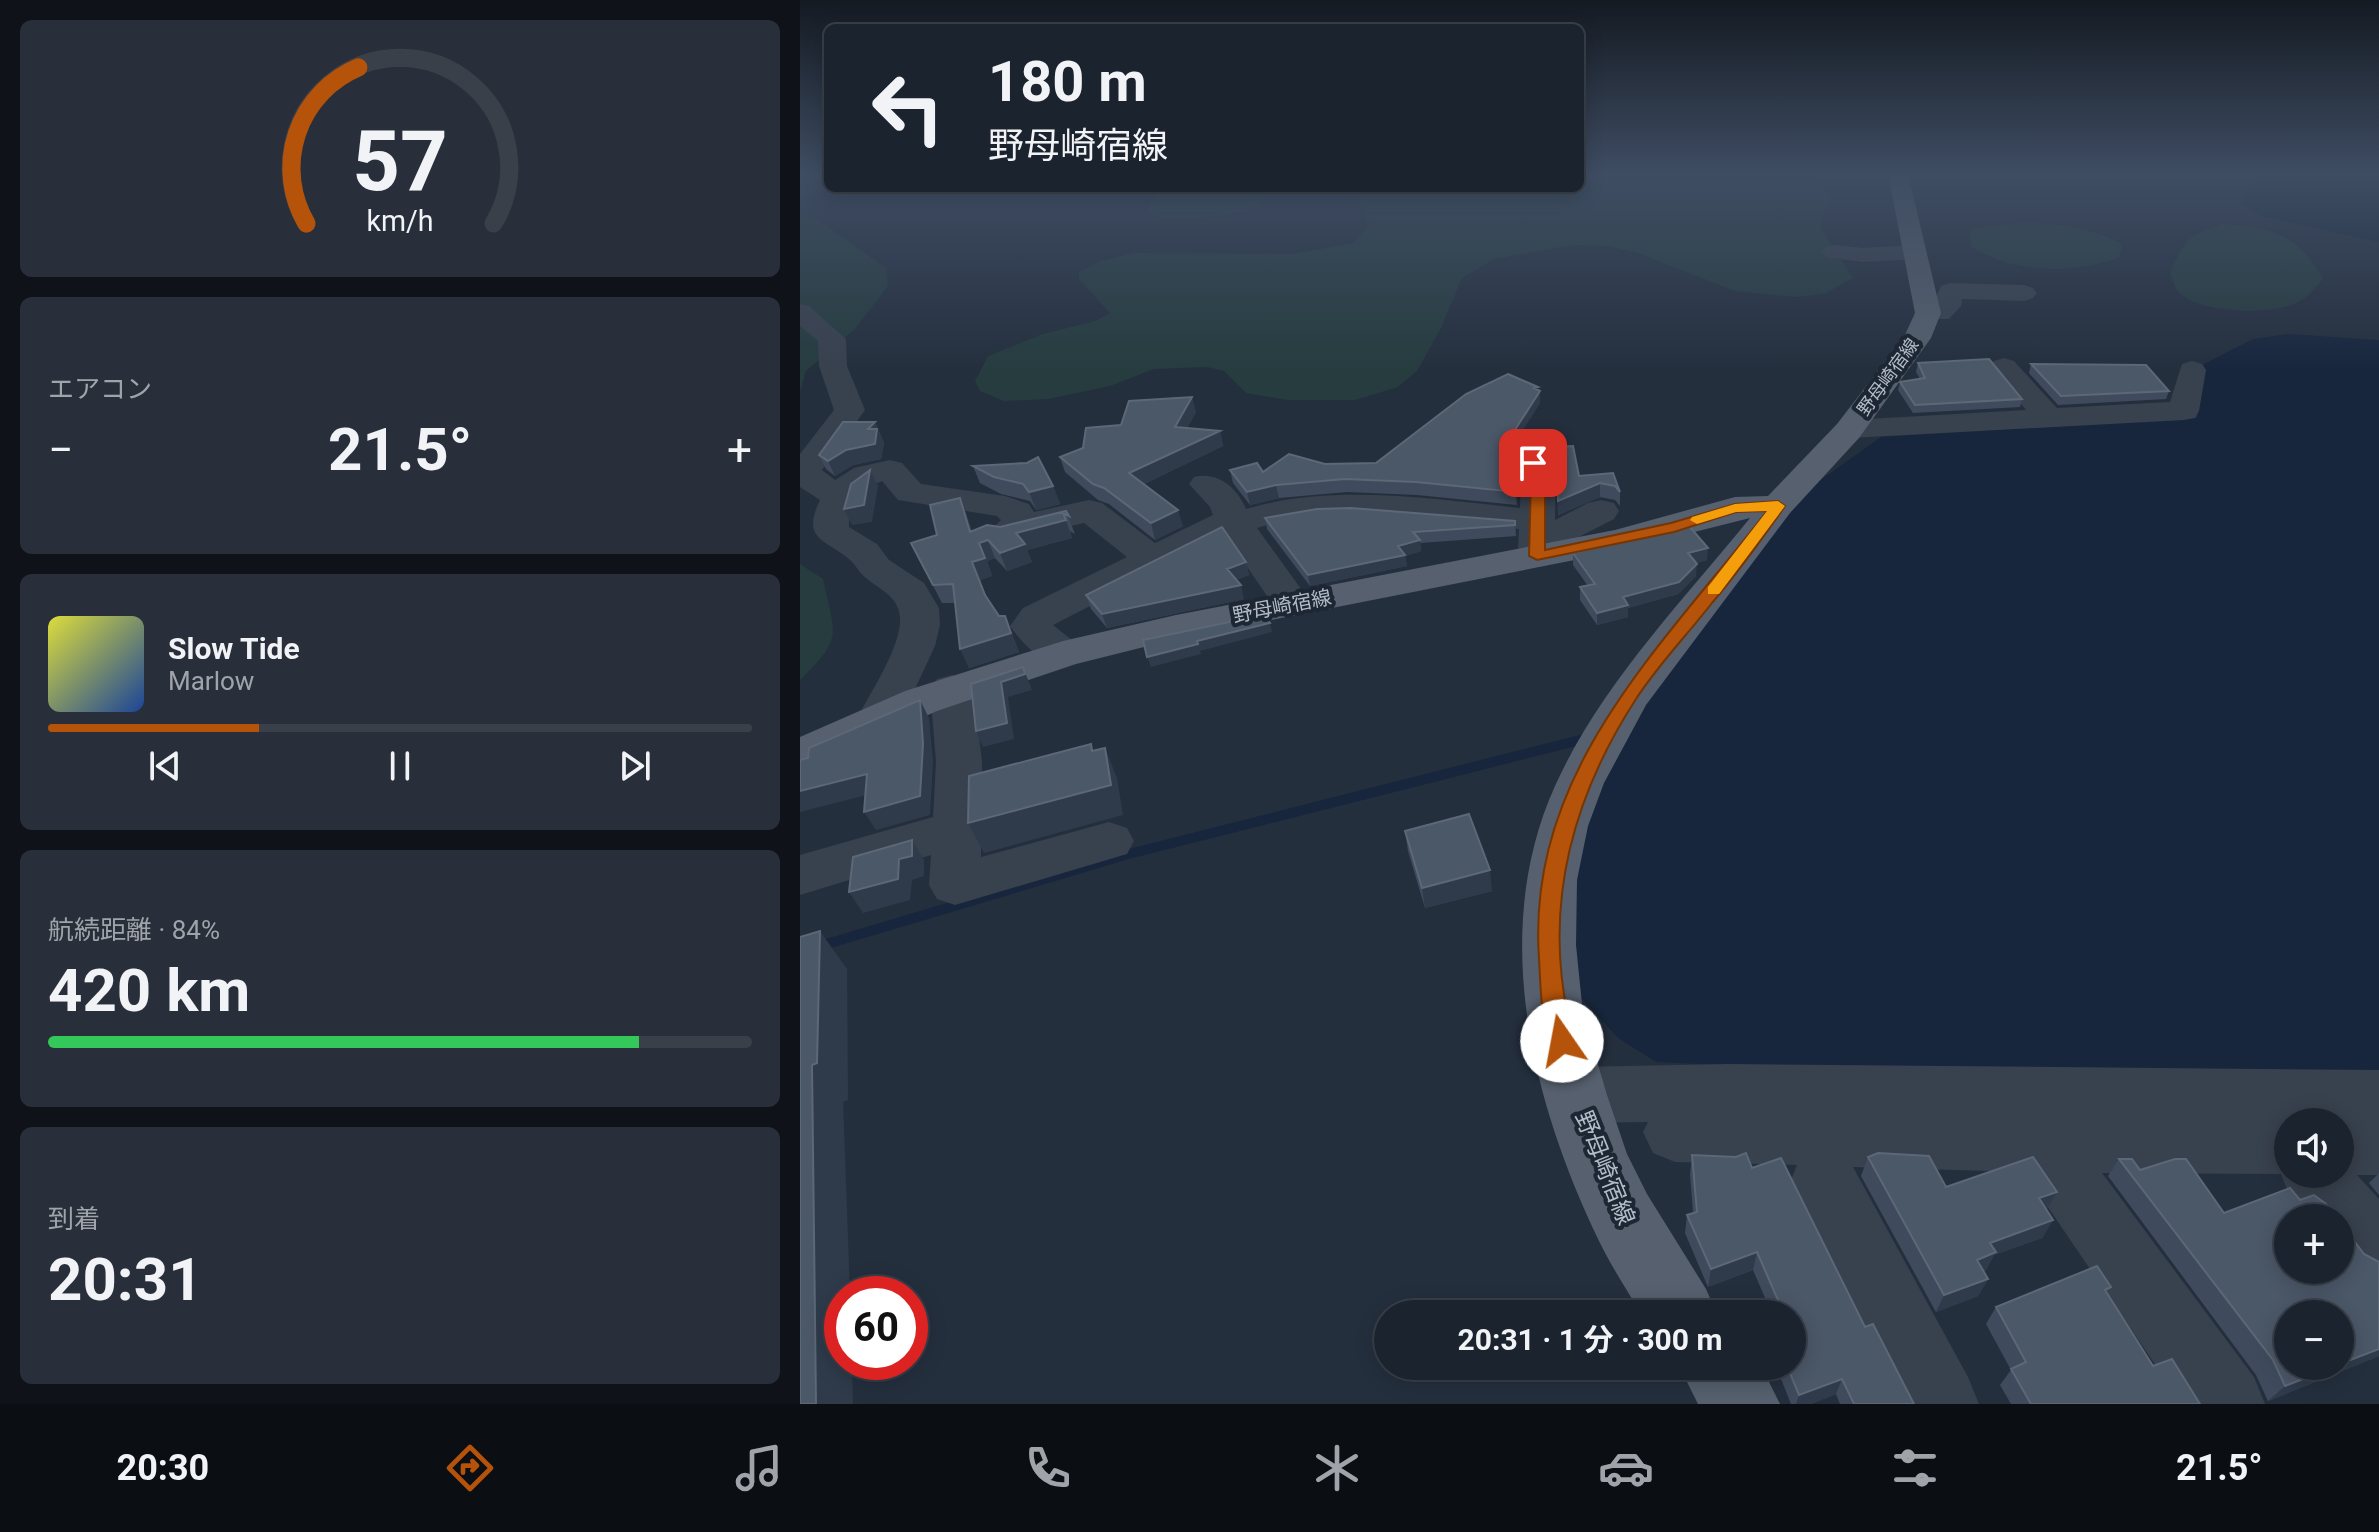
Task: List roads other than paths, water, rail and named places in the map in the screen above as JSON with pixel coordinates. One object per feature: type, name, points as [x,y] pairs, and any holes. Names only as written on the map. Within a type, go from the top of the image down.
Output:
[{"type":"main road","name":"野母崎宿線","points":[[1673,1300],[1623,1218],[1598,1162],[1554,1014],[1549,945],[1551,880],[1563,826],[1607,735],[1645,672],[1708,598],[1778,506],[1850,429],[1917,338],[1928,313],[1924,256],[1919,240]]},
{"type":"main road","name":"野母崎宿線","points":[[800,756],[952,689],[1063,654],[1292,604],[1544,543],[1605,513],[1674,527],[1735,508],[1778,506]]},
{"type":"main road","points":[[1726,1380],[1742,1404]]},
{"type":"street","points":[[1834,252],[1924,256]]},
{"type":"street","points":[[1928,313],[1940,313],[1948,306],[1950,291],[2024,293]]},
{"type":"street","points":[[800,312],[832,339],[833,366],[850,410],[804,471],[830,523],[831,532],[864,552],[876,568],[910,591],[919,608],[920,625],[914,646],[879,719]]},
{"type":"street","points":[[2004,367],[2049,418]]},
{"type":"street","points":[[1850,429],[2184,411],[2192,370]]},
{"type":"street","points":[[1063,654],[1030,626],[1037,617],[1150,557],[1234,521],[1279,510],[1331,507],[1422,509],[1544,543],[1538,480],[1533,463]]},
{"type":"street","points":[[815,491],[847,486],[869,473],[890,470],[910,493],[1005,507],[1016,512],[1013,528],[1074,513],[1097,513],[1129,544],[1150,557]]},
{"type":"street","points":[[1206,484],[1226,503],[1234,521],[1292,604]]},
{"type":"street","points":[[952,689],[959,762],[955,885],[1109,841]]},
{"type":"street","points":[[800,875],[957,828]]},
{"type":"street","points":[[1576,1095],[1744,1092],[2379,1099]]},
{"type":"street","points":[[1675,1132],[2274,1149]]},
{"type":"street","points":[[2041,1142],[2227,1404]]},
{"type":"street","points":[[2354,1146],[2379,1144]]},
{"type":"street","points":[[1824,1180],[1941,1404]]},
{"type":"street","points":[[2332,1188],[2379,1251]]},
{"type":"water","points":[[2288,334],[2379,340],[2379,1077],[1812,1069],[1656,1062],[1618,1038],[1572,988],[1577,854],[1596,796],[1633,721],[1766,542],[1811,487],[1881,437],[2197,418],[2204,364],[2253,339]]},
{"type":"waterway","points":[[800,952],[1125,855],[1588,738]]}]
